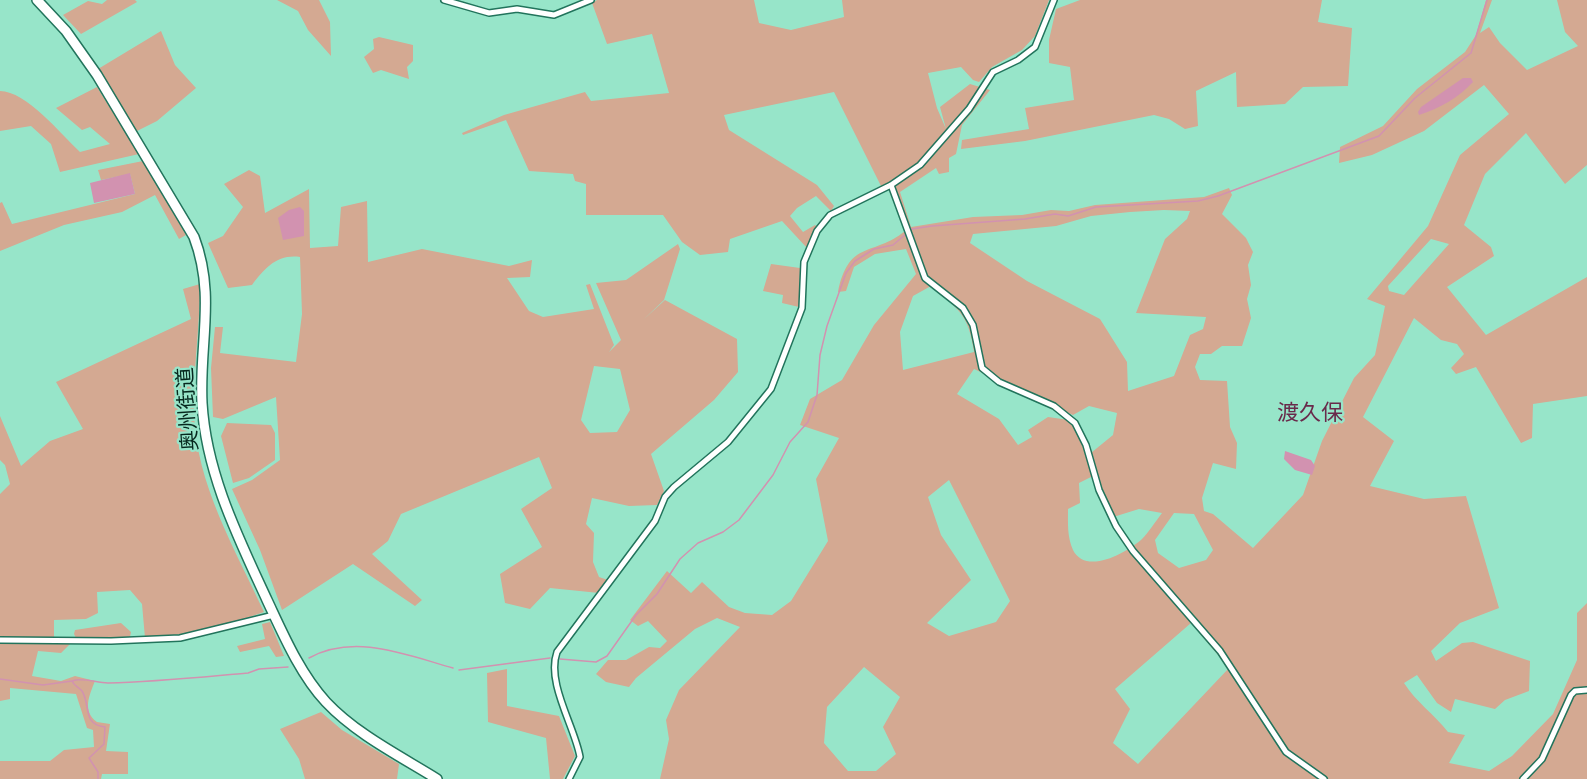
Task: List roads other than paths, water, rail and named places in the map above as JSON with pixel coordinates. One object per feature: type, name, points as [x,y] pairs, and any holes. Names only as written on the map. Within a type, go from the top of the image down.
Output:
[{"type":"highway","name":"奥州街道","points":[[37,0],[66,31],[97,75],[194,237],[203,260],[207,297],[202,404],[210,459],[222,495],[274,615],[304,671],[325,701],[357,728],[437,779]]},
{"type":"street","points":[[444,0],[489,13],[517,9],[554,15],[591,0]]},
{"type":"street","points":[[569,779],[580,757],[564,712],[556,675],[557,652],[655,521],[665,497],[674,486],[728,442],[771,389],[802,308],[804,262],[823,223],[841,208],[891,185],[914,170],[969,110],[993,72],[1018,60],[1035,47],[1042,37],[1054,0]]},
{"type":"street","points":[[891,185],[925,278],[963,308],[974,325],[982,368],[999,381],[1054,406],[1075,423],[1086,445],[1099,490],[1116,526],[1133,551],[1220,651],[1286,752],[1324,779]]},
{"type":"street","points":[[0,640],[171,638],[274,615]]},
{"type":"street","points":[[1523,779],[1542,759],[1575,691],[1587,690]]},
{"type":"waterway","points":[[560,659],[596,662],[607,656],[636,615],[657,594],[680,559],[698,543],[723,532],[739,520],[773,475],[790,442],[808,422],[817,395],[820,355],[827,326],[846,273],[855,261],[874,249],[893,245],[912,229],[1025,219],[1055,214],[1068,216],[1096,207],[1198,201],[1218,196],[1379,136],[1415,98],[1471,53],[1487,0]]},
{"type":"waterway","points":[[309,658],[344,647],[362,647],[399,653],[453,668]]},
{"type":"waterway","points":[[459,670],[550,658]]},
{"type":"waterway","points":[[72,681],[108,683],[161,680],[248,673],[259,669],[288,667]]},
{"type":"waterway","points":[[0,679],[43,685],[72,681],[81,690],[85,696],[90,718],[93,722],[105,727],[104,744],[89,758],[98,772],[98,779]]},
{"type":"district","name":"渡久保","points":[[1310,414]]}]
